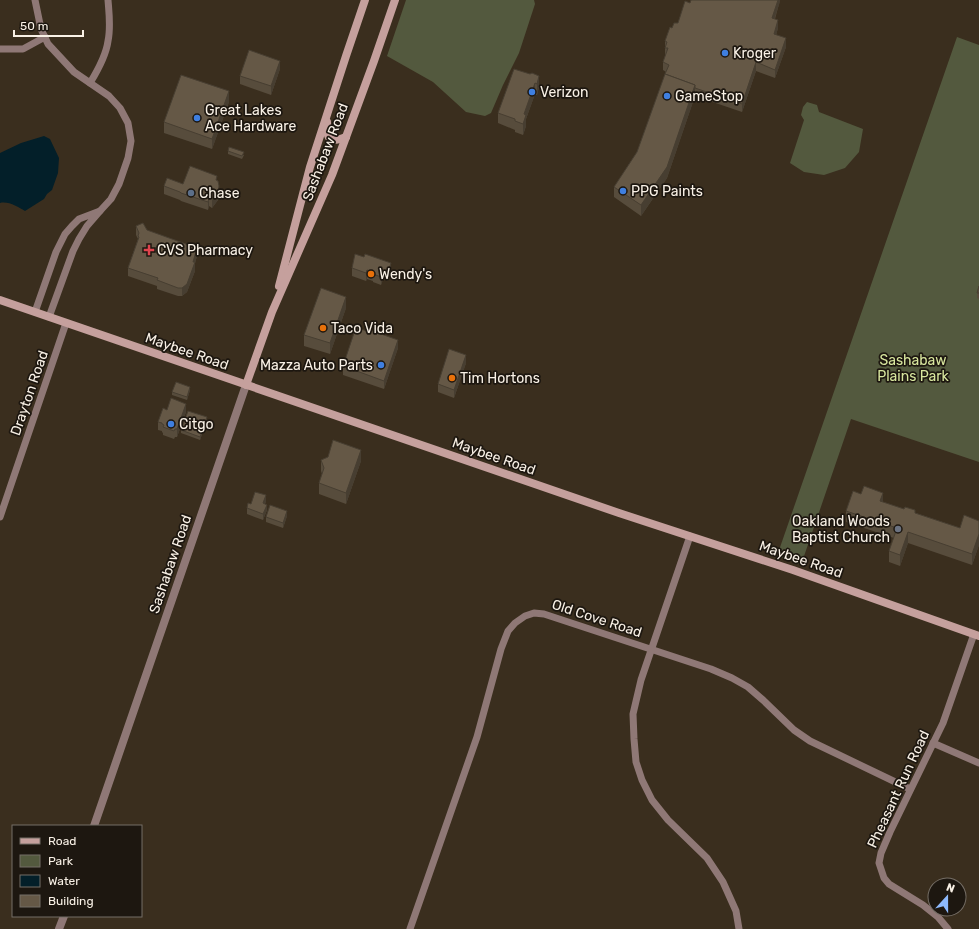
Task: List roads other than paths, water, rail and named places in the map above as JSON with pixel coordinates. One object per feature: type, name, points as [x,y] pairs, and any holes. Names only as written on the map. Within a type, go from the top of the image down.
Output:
[{"type":"main road","name":"Sashabaw Road","points":[[272,312],[310,167],[366,0]]},
{"type":"main road","name":"Sashabaw Road","points":[[246,385],[272,312],[332,175],[395,0]]},
{"type":"main road","points":[[326,117],[327,131],[330,138],[335,141],[346,138]]},
{"type":"main road","name":"Maybee Road","points":[[0,300],[605,509],[793,570],[976,635]]},
{"type":"street","points":[[34,0],[41,29],[48,44],[74,72],[109,96],[120,108],[128,123],[131,141],[128,158],[119,184],[111,199],[79,239],[48,317]]},
{"type":"street","points":[[90,83],[102,61],[108,41],[110,29],[108,0]]},
{"type":"street","points":[[0,49],[23,49],[45,37]]},
{"type":"street","points":[[35,312],[59,246],[65,234],[79,219],[100,211]]},
{"type":"street","points":[[59,246],[73,251]]},
{"type":"street","name":"Drayton Road","points":[[0,517],[66,323]]},
{"type":"street","name":"Sashabaw Road","points":[[94,825],[246,385]]},
{"type":"street","points":[[690,536],[641,680],[633,714],[636,762],[642,780],[652,800],[668,820],[707,858],[723,882],[736,912],[739,929]]},
{"type":"street","name":"Old Cove Road","points":[[410,929],[477,737],[501,649],[508,631],[515,623],[525,616],[534,613],[544,614],[652,649],[711,669],[732,678],[748,687],[794,730],[810,742],[910,789]]},
{"type":"street","name":"Pheasant Run Road","points":[[948,929],[938,917],[923,905],[889,884],[884,878],[879,864],[881,853],[910,789],[943,723],[976,635]]},
{"type":"street","points":[[933,743],[979,763]]},
{"type":"street","points":[[59,929],[64,917]]},
{"type":"water","points":[[44,136],[50,139],[59,158],[58,173],[52,190],[44,199],[25,211],[10,204],[0,203],[0,153],[21,143]]},
{"type":"place","name":"Kroger","points":[[725,53]]},
{"type":"place","name":"Verizon","points":[[532,92]]},
{"type":"place","name":"GameStop","points":[[667,96]]},
{"type":"place","name":"Great Lakes Ace Hardware","points":[[197,118]]},
{"type":"place","name":"PPG Paints","points":[[623,191]]},
{"type":"place","name":"Chase","points":[[191,193]]},
{"type":"place","name":"CVS Pharmacy","points":[[149,250]]},
{"type":"place","name":"Wendy's","points":[[371,274]]},
{"type":"place","name":"Taco Vida","points":[[323,328]]},
{"type":"place","name":"Mazza Auto Parts","points":[[381,365]]},
{"type":"place","name":"Tim Hortons","points":[[452,378]]},
{"type":"place","name":"Citgo","points":[[171,424]]},
{"type":"place","name":"Oakland Woods Baptist Church","points":[[898,529]]},
{"type":"park label","name":"Sashabaw Plains Park","points":[[913,368]]}]
